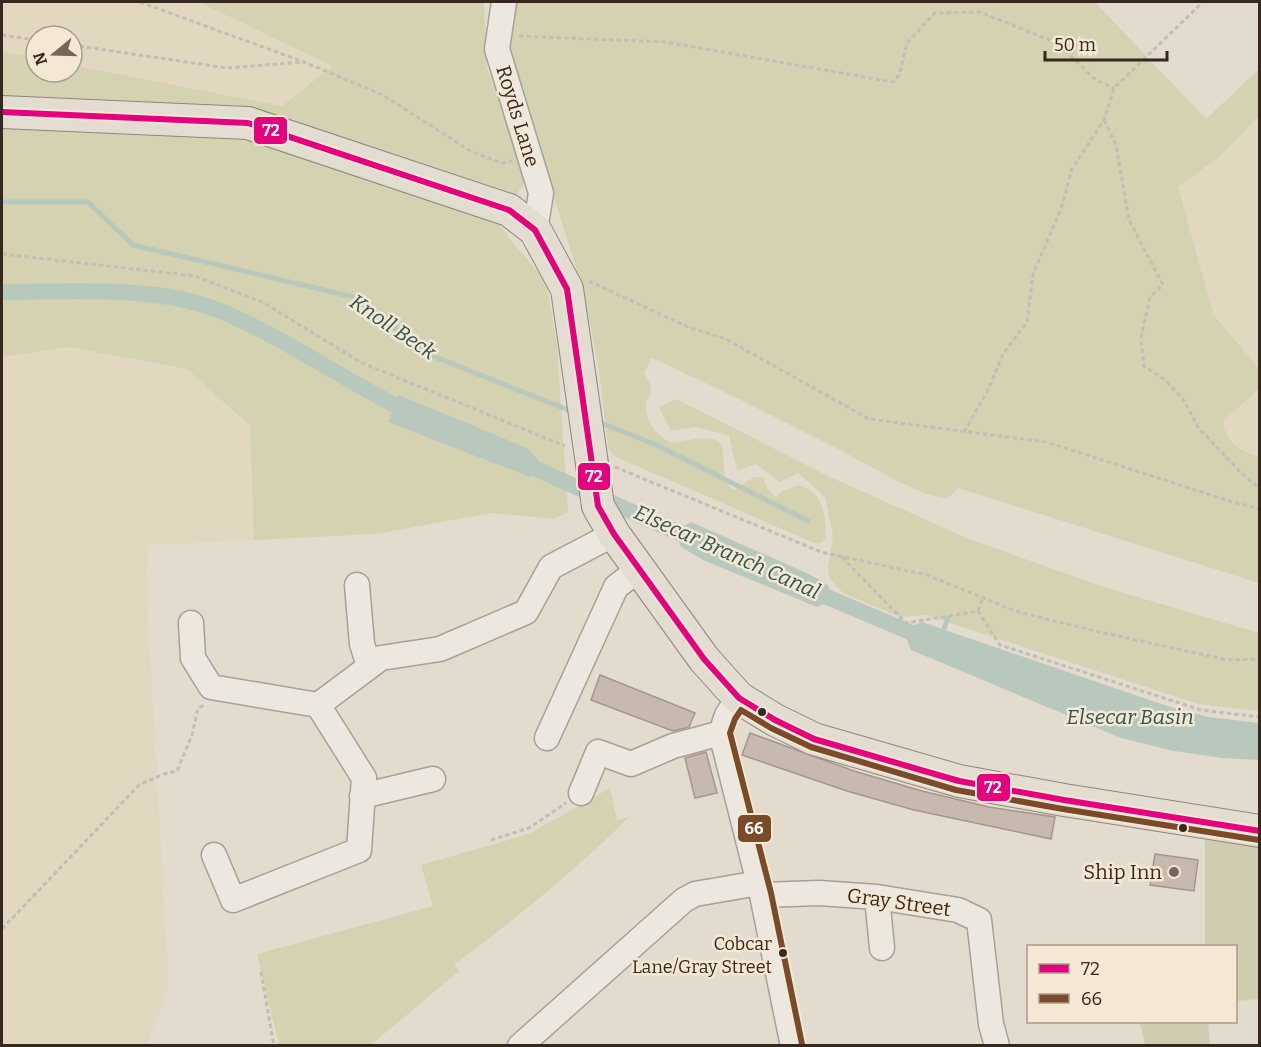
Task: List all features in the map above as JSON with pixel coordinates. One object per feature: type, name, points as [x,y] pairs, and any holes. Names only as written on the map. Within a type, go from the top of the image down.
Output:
[{"type":"main road","points":[[2,112],[248,123],[509,210],[535,230],[560,276],[598,506],[614,534],[704,659],[739,698],[814,740],[959,781],[1260,831]]},
{"type":"street","name":"Royds Lane","points":[[504,2],[497,48],[541,193],[535,230]]},
{"type":"street","points":[[191,623],[194,658],[211,687],[318,705],[381,658],[440,649],[526,612],[551,567],[614,534]]},
{"type":"street","points":[[547,738],[616,587],[639,569]]},
{"type":"street","points":[[357,585],[362,644],[369,666]]},
{"type":"street","points":[[739,698],[727,715],[721,733],[760,889],[793,1046]]},
{"type":"street","points":[[214,855],[233,900],[359,850],[364,778],[318,705]]},
{"type":"street","points":[[581,793],[598,752],[631,764],[673,746],[721,733]]},
{"type":"street","points":[[363,796],[433,778]]},
{"type":"street","name":"Gray Street","points":[[524,1044],[684,900],[695,894],[760,889],[876,897],[958,910],[979,920],[991,1024],[997,1046]]},
{"type":"street","points":[[876,897],[882,948]]},
{"type":"path","points":[[140,2],[304,62],[383,95],[472,152],[502,163],[531,158]]},
{"type":"path","points":[[964,432],[989,388],[1003,354],[1027,321],[1033,274],[1061,209],[1072,169],[1104,120],[1114,88],[1203,2]]},
{"type":"path","points":[[500,33],[508,36],[665,42],[893,82],[899,75],[907,43],[935,13],[980,12],[1057,43],[1096,80],[1114,88]]},
{"type":"path","points":[[2,35],[24,38]]},
{"type":"path","points":[[84,47],[227,68],[304,62]]},
{"type":"path","points":[[1104,120],[1116,145],[1129,220],[1163,285],[1150,297],[1141,338],[1144,366],[1165,380],[1183,399],[1198,427],[1241,473],[1260,489]]},
{"type":"path","points":[[2,254],[195,276],[264,303],[362,363],[591,455],[821,552],[927,575],[1018,612],[1217,658],[1260,659]]},
{"type":"path","points":[[560,276],[688,327],[726,339],[869,419],[1046,442],[1260,509]]},
{"type":"path","points":[[842,556],[906,622],[978,611]]},
{"type":"path","points":[[978,611],[983,598]]},
{"type":"path","points":[[978,611],[1000,645],[1201,710],[1260,717]]},
{"type":"path","points":[[2,929],[139,785],[177,771],[192,735],[198,708],[210,701]]},
{"type":"path","points":[[491,840],[529,828],[581,793]]},
{"type":"path","points":[[261,972],[274,1046]]},
{"type":"shaded area","points":[[2,2],[199,2],[332,65],[282,106],[84,67],[84,24],[24,24],[24,56],[2,52]]},
{"type":"shaded area","points":[[199,2],[484,2],[487,68],[527,180],[515,196],[469,183],[512,242],[546,281],[557,345],[568,512],[554,519],[491,513],[375,534],[254,540],[250,426],[187,369],[68,347],[2,357],[2,52],[24,56],[24,84],[84,84],[84,67],[282,106],[332,66]]},
{"type":"shaded area","points":[[514,2],[1095,2],[1206,119],[1259,69],[1259,116],[1219,157],[1178,187],[1213,314],[1259,369],[1259,389],[1223,421],[1227,436],[1235,445],[1259,457],[1259,583],[958,488],[947,499],[936,497],[894,479],[747,403],[652,358],[644,373],[651,389],[646,402],[646,411],[657,432],[671,443],[705,438],[721,444],[725,476],[728,484],[734,490],[754,477],[763,477],[767,488],[776,497],[781,492],[798,485],[807,488],[814,493],[822,506],[826,539],[821,543],[814,543],[614,456],[608,447],[599,370],[584,293],[506,45]]},
{"type":"shaded area","points":[[1259,116],[1259,369],[1213,314],[1178,187],[1219,157]]},
{"type":"shaded area","points":[[68,347],[187,369],[250,426],[254,540],[148,545],[147,599],[169,987],[147,1045],[2,1046],[2,357]]},
{"type":"shaded area","points":[[1259,389],[1259,457],[1231,444],[1225,432],[1223,420]]},
{"type":"shaded area","points":[[676,399],[830,477],[969,539],[1104,587],[1259,633],[1259,711],[1198,704],[926,615],[900,617],[843,593],[830,579],[828,567],[833,536],[825,497],[798,473],[780,482],[756,464],[737,471],[729,435],[695,427],[671,431],[659,407]]},
{"type":"shaded area","points":[[610,788],[617,820],[629,817],[544,894],[454,965],[459,971],[371,1045],[279,1045],[257,954],[433,906],[421,865],[529,834]]},
{"type":"shaded area","points":[[1205,840],[1259,846],[1259,999],[1237,1001],[1237,945],[1205,945]]},
{"type":"shaded area","points":[[1140,1023],[1208,1023],[1210,1045],[1145,1045]]},
{"type":"water","points":[[399,395],[527,448],[540,462],[530,477],[388,422]]},
{"type":"water","points":[[691,522],[811,575],[828,585],[834,600],[817,607],[703,560],[681,547],[675,531]]},
{"type":"water","name":"Elsecar Basin","points":[[922,622],[1167,706],[1208,717],[1259,723],[1259,760],[1222,758],[1174,751],[1121,738],[911,650],[903,630]]},
{"type":"building","points":[[600,675],[695,713],[689,727],[673,731],[591,700]]},
{"type":"building","points":[[750,733],[854,771],[922,791],[989,807],[1055,817],[1051,839],[914,810],[847,791],[742,755]]},
{"type":"building","points":[[706,752],[717,793],[695,798],[685,758]]},
{"type":"building","name":"Ship Inn","points":[[1155,854],[1198,860],[1194,891],[1150,885]]},
{"type":"waterway","name":"Knoll Beck","points":[[2,202],[88,202],[133,245],[354,297],[430,355],[573,412]]},
{"type":"waterway","name":"Elsecar Branch Canal","points":[[2,292],[140,293],[194,302],[244,321],[415,415]]},
{"type":"waterway","name":"Knoll Beck","points":[[596,421],[654,444],[808,521]]},
{"type":"waterway","name":"Elsecar Branch Canal","points":[[516,460],[695,540]]},
{"type":"waterway","name":"Elsecar Branch Canal","points":[[815,592],[924,638]]},
{"type":"waterway","points":[[944,629],[948,618]]},
{"type":"transit line","name":"72","points":[[2,112],[248,123],[509,210],[535,230],[567,289],[598,506],[614,534],[704,659],[739,698],[775,720],[814,739],[959,781],[1260,831]]},
{"type":"transit line","name":"66","points":[[802,1044],[771,893],[730,733],[741,710],[771,728],[811,747],[956,790],[1259,840]]},
{"type":"place","name":"Ship Inn","points":[[1174,872]]},
{"type":"place","name":"Cobcar Lane/Gray Street","points":[[783,953]]}]
